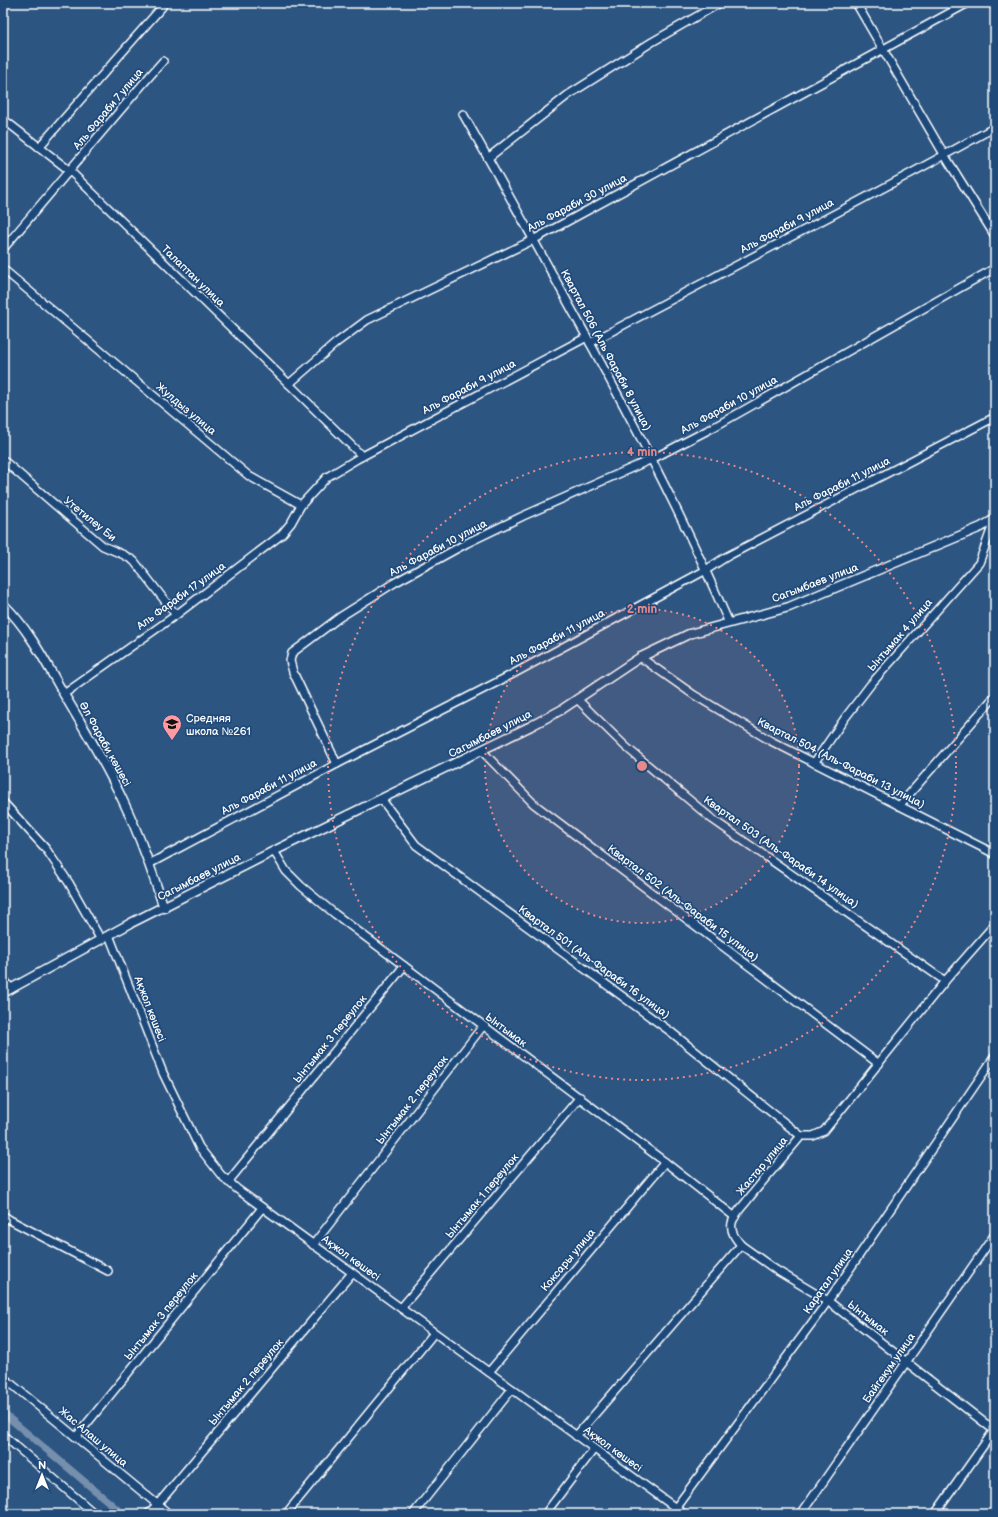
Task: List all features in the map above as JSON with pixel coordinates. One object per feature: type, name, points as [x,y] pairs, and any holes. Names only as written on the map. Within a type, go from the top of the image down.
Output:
[{"type":"street","points":[[488,158],[568,95],[652,42],[720,3]]},
{"type":"street","points":[[856,3],[945,156],[995,236]]},
{"type":"street","name":"Аль Фараби 30 улица","points":[[289,384],[336,343],[367,320],[533,240],[968,3]]},
{"type":"street","points":[[39,147],[162,6]]},
{"type":"street","name":"Аль Фараби 7 улица","points":[[3,249],[70,171],[109,121],[163,61]]},
{"type":"street","name":"Квартал 506 (Аль Фараби 8 улица)","points":[[463,114],[652,459],[706,570],[729,623]]},
{"type":"street","name":"Талаптан улица","points":[[3,119],[70,171],[362,456]]},
{"type":"street","name":"Аль Фараби 9 улица","points":[[362,456],[694,287],[945,156],[995,127]]},
{"type":"street","name":"Аль Фараби 10 улица","points":[[337,764],[293,672],[290,662],[292,653],[340,616],[394,583],[467,543],[523,516],[652,459],[728,419],[995,268]]},
{"type":"street","name":"Жулдыз улица","points":[[3,269],[249,476],[301,505]]},
{"type":"street","name":"Аль Фараби 11 улица","points":[[149,864],[337,764],[511,675],[706,570],[726,557],[995,417]]},
{"type":"street","points":[[301,505],[327,477],[362,456]]},
{"type":"street","name":"Утетилеу Би","points":[[3,460],[103,546],[134,561],[176,614]]},
{"type":"street","name":"Аль Фараби 17 улица","points":[[64,694],[176,614],[281,535],[291,523],[301,505]]},
{"type":"street","name":"Сагымбаев улица","points":[[3,993],[109,935],[274,851],[382,800],[531,726],[577,700],[640,657],[689,634],[789,607],[981,527],[995,519]]},
{"type":"street","name":"Ынтымак 4 улица","points":[[814,763],[871,684],[979,563],[995,519]]},
{"type":"street","name":"Әл Фараби көшесі","points":[[3,604],[17,618],[64,694],[112,777],[125,804],[149,864],[164,908]]},
{"type":"street","name":"Квартал 504 (Аль-Фараби 13 улица)","points":[[640,657],[694,695],[771,741],[994,852]]},
{"type":"street","points":[[899,806],[995,696]]},
{"type":"street","name":"Квартал 503 (Аль-Фараби 14 улица)","points":[[577,700],[626,747],[712,819],[945,981]]},
{"type":"street","name":"Квартал 502 (Аль-Фараби 15 улица)","points":[[482,751],[534,804],[879,1064]]},
{"type":"street","name":"Квартал 501 (Аль-Фараби 16 улица)","points":[[382,800],[416,845],[671,1032],[801,1136]]},
{"type":"street","points":[[3,802],[46,849],[69,883],[102,940]]},
{"type":"street","name":"Ынтымак","points":[[274,851],[286,871],[301,886],[335,914],[580,1097],[735,1217]]},
{"type":"street","name":"Жастар улица","points":[[735,1217],[755,1190],[801,1136],[813,1136],[824,1131],[945,981],[995,924]]},
{"type":"street","name":"Ақжол көшесі","points":[[109,935],[166,1080],[199,1147],[221,1175],[262,1208],[594,1449],[674,1511],[684,1514]]},
{"type":"street","name":"Ынтымак 3 переулок","points":[[228,1182],[404,966]]},
{"type":"street","points":[[3,978],[11,989]]},
{"type":"street","name":"Ынтымак 2 переулок","points":[[313,1245],[483,1026]]},
{"type":"street","name":"Каратал улица","points":[[674,1511],[828,1301],[995,1056]]},
{"type":"street","name":"Ынтымак 1 переулок","points":[[401,1308],[580,1097]]},
{"type":"street","name":"Коксары улица","points":[[489,1372],[665,1162]]},
{"type":"street","name":"Ынтымак 3 переулок","points":[[76,1437],[262,1208]]},
{"type":"street","points":[[3,1215],[108,1271]]},
{"type":"street","points":[[576,1436],[741,1245],[735,1238],[732,1231],[732,1224],[735,1217]]},
{"type":"street","name":"Байгекум улица","points":[[801,1514],[995,1234]]},
{"type":"street","name":"Ынтымак","points":[[741,1245],[776,1270],[828,1301],[995,1430]]},
{"type":"street","name":"Ынтымак 2 переулок","points":[[148,1514],[352,1273]]},
{"type":"street","points":[[286,1514],[434,1333]]},
{"type":"street","name":"Жас Алаш улица","points":[[3,1377],[169,1514]]},
{"type":"street","points":[[413,1514],[512,1389]]},
{"type":"street","points":[[934,1514],[995,1430]]},
{"type":"street","points":[[3,1434],[95,1514]]},
{"type":"street","points":[[545,1514],[594,1449]]},
{"type":"waterway","points":[[3,1413],[123,1514]]},
{"type":"place","name":"Средняя школа №261","points":[[172,741]]}]
